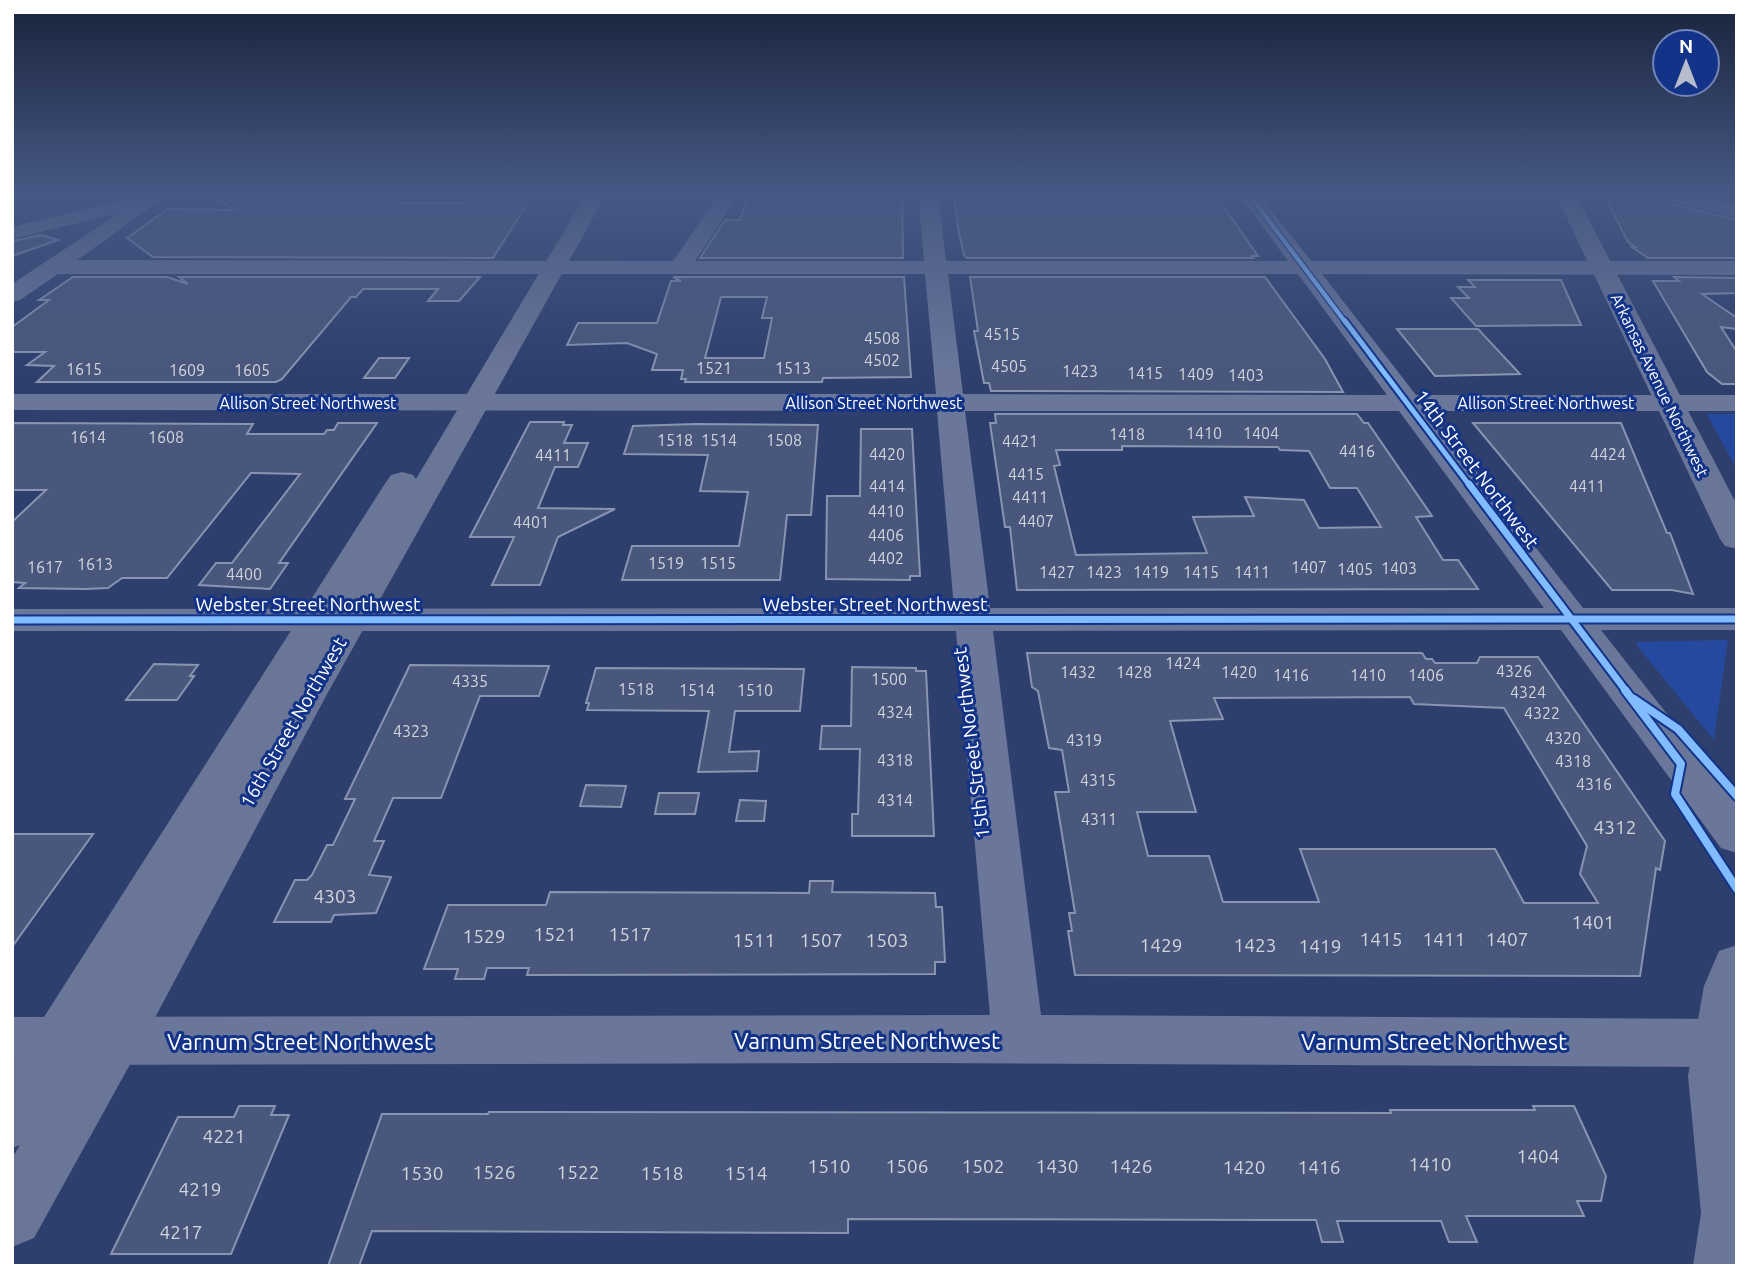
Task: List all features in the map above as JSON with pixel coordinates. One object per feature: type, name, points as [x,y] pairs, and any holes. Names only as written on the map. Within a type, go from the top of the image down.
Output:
[{"type":"main road","name":"16th Street Northwest","points":[[545,268],[552,253]]},
{"type":"main road","name":"16th Street Northwest","points":[[12,1120],[335,620],[556,253]]},
{"type":"main road","name":"Arkansas Avenue Northwest","points":[[1594,253],[1737,539]]},
{"type":"main road","points":[[1731,1216],[1716,1076],[1730,986],[1737,967]]},
{"type":"main road","name":"16th Street Northwest","points":[[12,1216],[62,1041]]},
{"type":"street","points":[[12,295],[74,253]]},
{"type":"street","points":[[679,268],[689,253]]},
{"type":"street","name":"15th Street Northwest","points":[[934,253],[1018,1040]]},
{"type":"street","name":"14th Street Northwest","points":[[1293,253],[1570,620],[1737,836]]},
{"type":"street","points":[[53,267],[1737,268]]},
{"type":"street","name":"Allison Street Northwest","points":[[12,402],[1737,403]]},
{"type":"street","name":"Webster Street Northwest","points":[[12,620],[1737,620]]},
{"type":"street","name":"Varnum Street Northwest","points":[[62,1041],[1018,1040],[1721,1043]]},
{"type":"shaded area","points":[[1707,414],[1737,414],[1737,470]]},
{"type":"shaded area","points":[[1728,640],[1714,740],[1636,642]]},
{"type":"building","points":[[147,253],[496,253],[493,258],[153,257]]},
{"type":"building","points":[[704,253],[903,253],[903,258],[700,258]]},
{"type":"building","points":[[963,253],[1256,253],[1258,256],[967,258]]},
{"type":"building","points":[[1640,253],[1737,253],[1737,258],[1648,258]]},
{"type":"building","points":[[73,277],[167,277],[188,284],[179,277],[480,277],[459,301],[428,301],[438,289],[363,289],[356,297],[351,297],[282,379],[276,382],[37,382],[54,366],[27,365],[45,352],[12,352],[12,327],[49,300],[39,300]]},
{"type":"building","points":[[673,277],[904,277],[911,377],[823,378],[822,382],[685,382],[686,379],[681,379],[683,370],[652,370],[657,354],[627,343],[567,345],[578,323],[657,323],[671,281],[681,281]],"holes":[[[721,297],[767,297],[762,318],[772,318],[764,358],[705,358]]]},
{"type":"building","points":[[970,277],[1265,277],[1325,359],[1343,392],[991,391],[989,383],[984,383],[974,331],[978,331]]},
{"type":"building","points":[[1674,277],[1737,278],[1737,293],[1702,294],[1737,318],[1737,329],[1721,327],[1737,352],[1737,384],[1722,384],[1707,372],[1653,281],[1679,281]]},
{"type":"building","points":[[1468,280],[1561,280],[1581,325],[1476,326],[1451,298],[1469,298],[1458,287],[1475,287]]},
{"type":"building","points":[[1397,329],[1478,329],[1520,374],[1435,376]]},
{"type":"building","points":[[379,358],[409,358],[395,378],[364,378]]},
{"type":"building","points":[[995,414],[1357,414],[1364,423],[1368,423],[1432,516],[1416,517],[1443,560],[1458,560],[1478,589],[1017,590],[1010,527],[1005,527],[990,423],[996,423]],"holes":[[[1122,446],[1278,447],[1280,450],[1309,451],[1330,488],[1357,488],[1381,527],[1319,528],[1304,500],[1245,497],[1254,516],[1193,517],[1207,553],[1076,555],[1054,466],[1060,465],[1056,450],[1122,450]]]},
{"type":"building","points":[[530,422],[564,422],[563,425],[572,425],[564,443],[588,443],[578,467],[555,467],[538,508],[615,509],[558,537],[540,585],[492,585],[514,537],[470,537]]},
{"type":"building","points":[[12,423],[253,424],[247,434],[324,434],[327,430],[334,430],[338,423],[377,423],[279,563],[288,563],[270,589],[199,585],[216,563],[232,563],[300,474],[251,473],[167,578],[122,578],[108,588],[85,589],[19,588],[25,583],[12,582],[12,522],[46,490],[12,490]]},
{"type":"building","points":[[1473,423],[1621,423],[1667,533],[1670,533],[1693,594],[1672,590],[1612,590]]},
{"type":"building","points":[[818,425],[811,515],[787,515],[780,580],[622,580],[632,546],[739,546],[748,492],[700,491],[708,455],[624,454],[633,426]]},
{"type":"building","points":[[861,429],[912,429],[920,576],[910,576],[910,580],[826,579],[827,496],[860,496]]},
{"type":"building","points":[[1027,653],[1422,653],[1426,659],[1432,659],[1435,663],[1477,663],[1480,657],[1538,657],[1665,841],[1660,870],[1656,868],[1640,976],[1075,975],[1068,931],[1072,931],[1069,913],[1075,913],[1055,792],[1069,792],[1062,750],[1049,748],[1038,691],[1032,687]],"holes":[[[1410,697],[1414,704],[1504,708],[1587,846],[1580,874],[1598,903],[1524,903],[1495,849],[1300,849],[1319,902],[1223,902],[1209,856],[1148,856],[1137,812],[1196,812],[1170,721],[1223,719],[1214,698]]]},
{"type":"building","points":[[154,664],[198,665],[190,676],[194,676],[177,700],[126,700]]},
{"type":"building","points":[[410,665],[549,666],[539,696],[480,696],[441,798],[393,798],[374,841],[384,841],[369,875],[391,877],[376,913],[334,915],[331,922],[274,922],[295,880],[307,880],[327,845],[333,845],[355,799],[345,799]]},
{"type":"building","points":[[852,667],[916,668],[916,671],[926,671],[934,836],[852,836],[852,814],[858,814],[860,749],[820,749],[822,726],[851,726]]},
{"type":"building","points":[[596,668],[804,669],[800,711],[735,711],[729,752],[759,751],[757,771],[698,772],[709,711],[587,710],[589,703],[586,703]]},
{"type":"building","points":[[586,785],[626,786],[621,807],[580,806]]},
{"type":"building","points":[[659,793],[699,793],[695,814],[655,814]]},
{"type":"building","points":[[740,800],[766,801],[764,821],[736,821]]},
{"type":"building","points":[[12,834],[93,834],[12,947]]},
{"type":"building","points":[[810,881],[833,881],[832,892],[935,893],[936,907],[942,907],[945,962],[935,962],[935,974],[527,975],[529,968],[487,968],[484,979],[455,979],[458,969],[424,969],[448,905],[546,905],[550,892],[809,893]]},
{"type":"building","points":[[239,1106],[275,1106],[271,1115],[289,1115],[231,1254],[111,1254],[178,1117],[234,1117]]},
{"type":"building","points":[[1533,1106],[1574,1106],[1606,1176],[1601,1201],[1577,1201],[1584,1216],[1466,1216],[1477,1242],[1449,1242],[1441,1221],[1337,1221],[1343,1242],[1322,1242],[1316,1220],[848,1219],[848,1233],[372,1231],[359,1266],[328,1266],[382,1114],[1391,1113],[1390,1110],[1535,1110]]},
{"type":"cycle path","points":[[1293,253],[1681,764],[1675,794],[1737,889]]},
{"type":"cycle path","points":[[12,620],[1737,619]]},
{"type":"cycle path","points":[[1634,699],[1650,707],[1678,729],[1703,754],[1737,796]]}]
